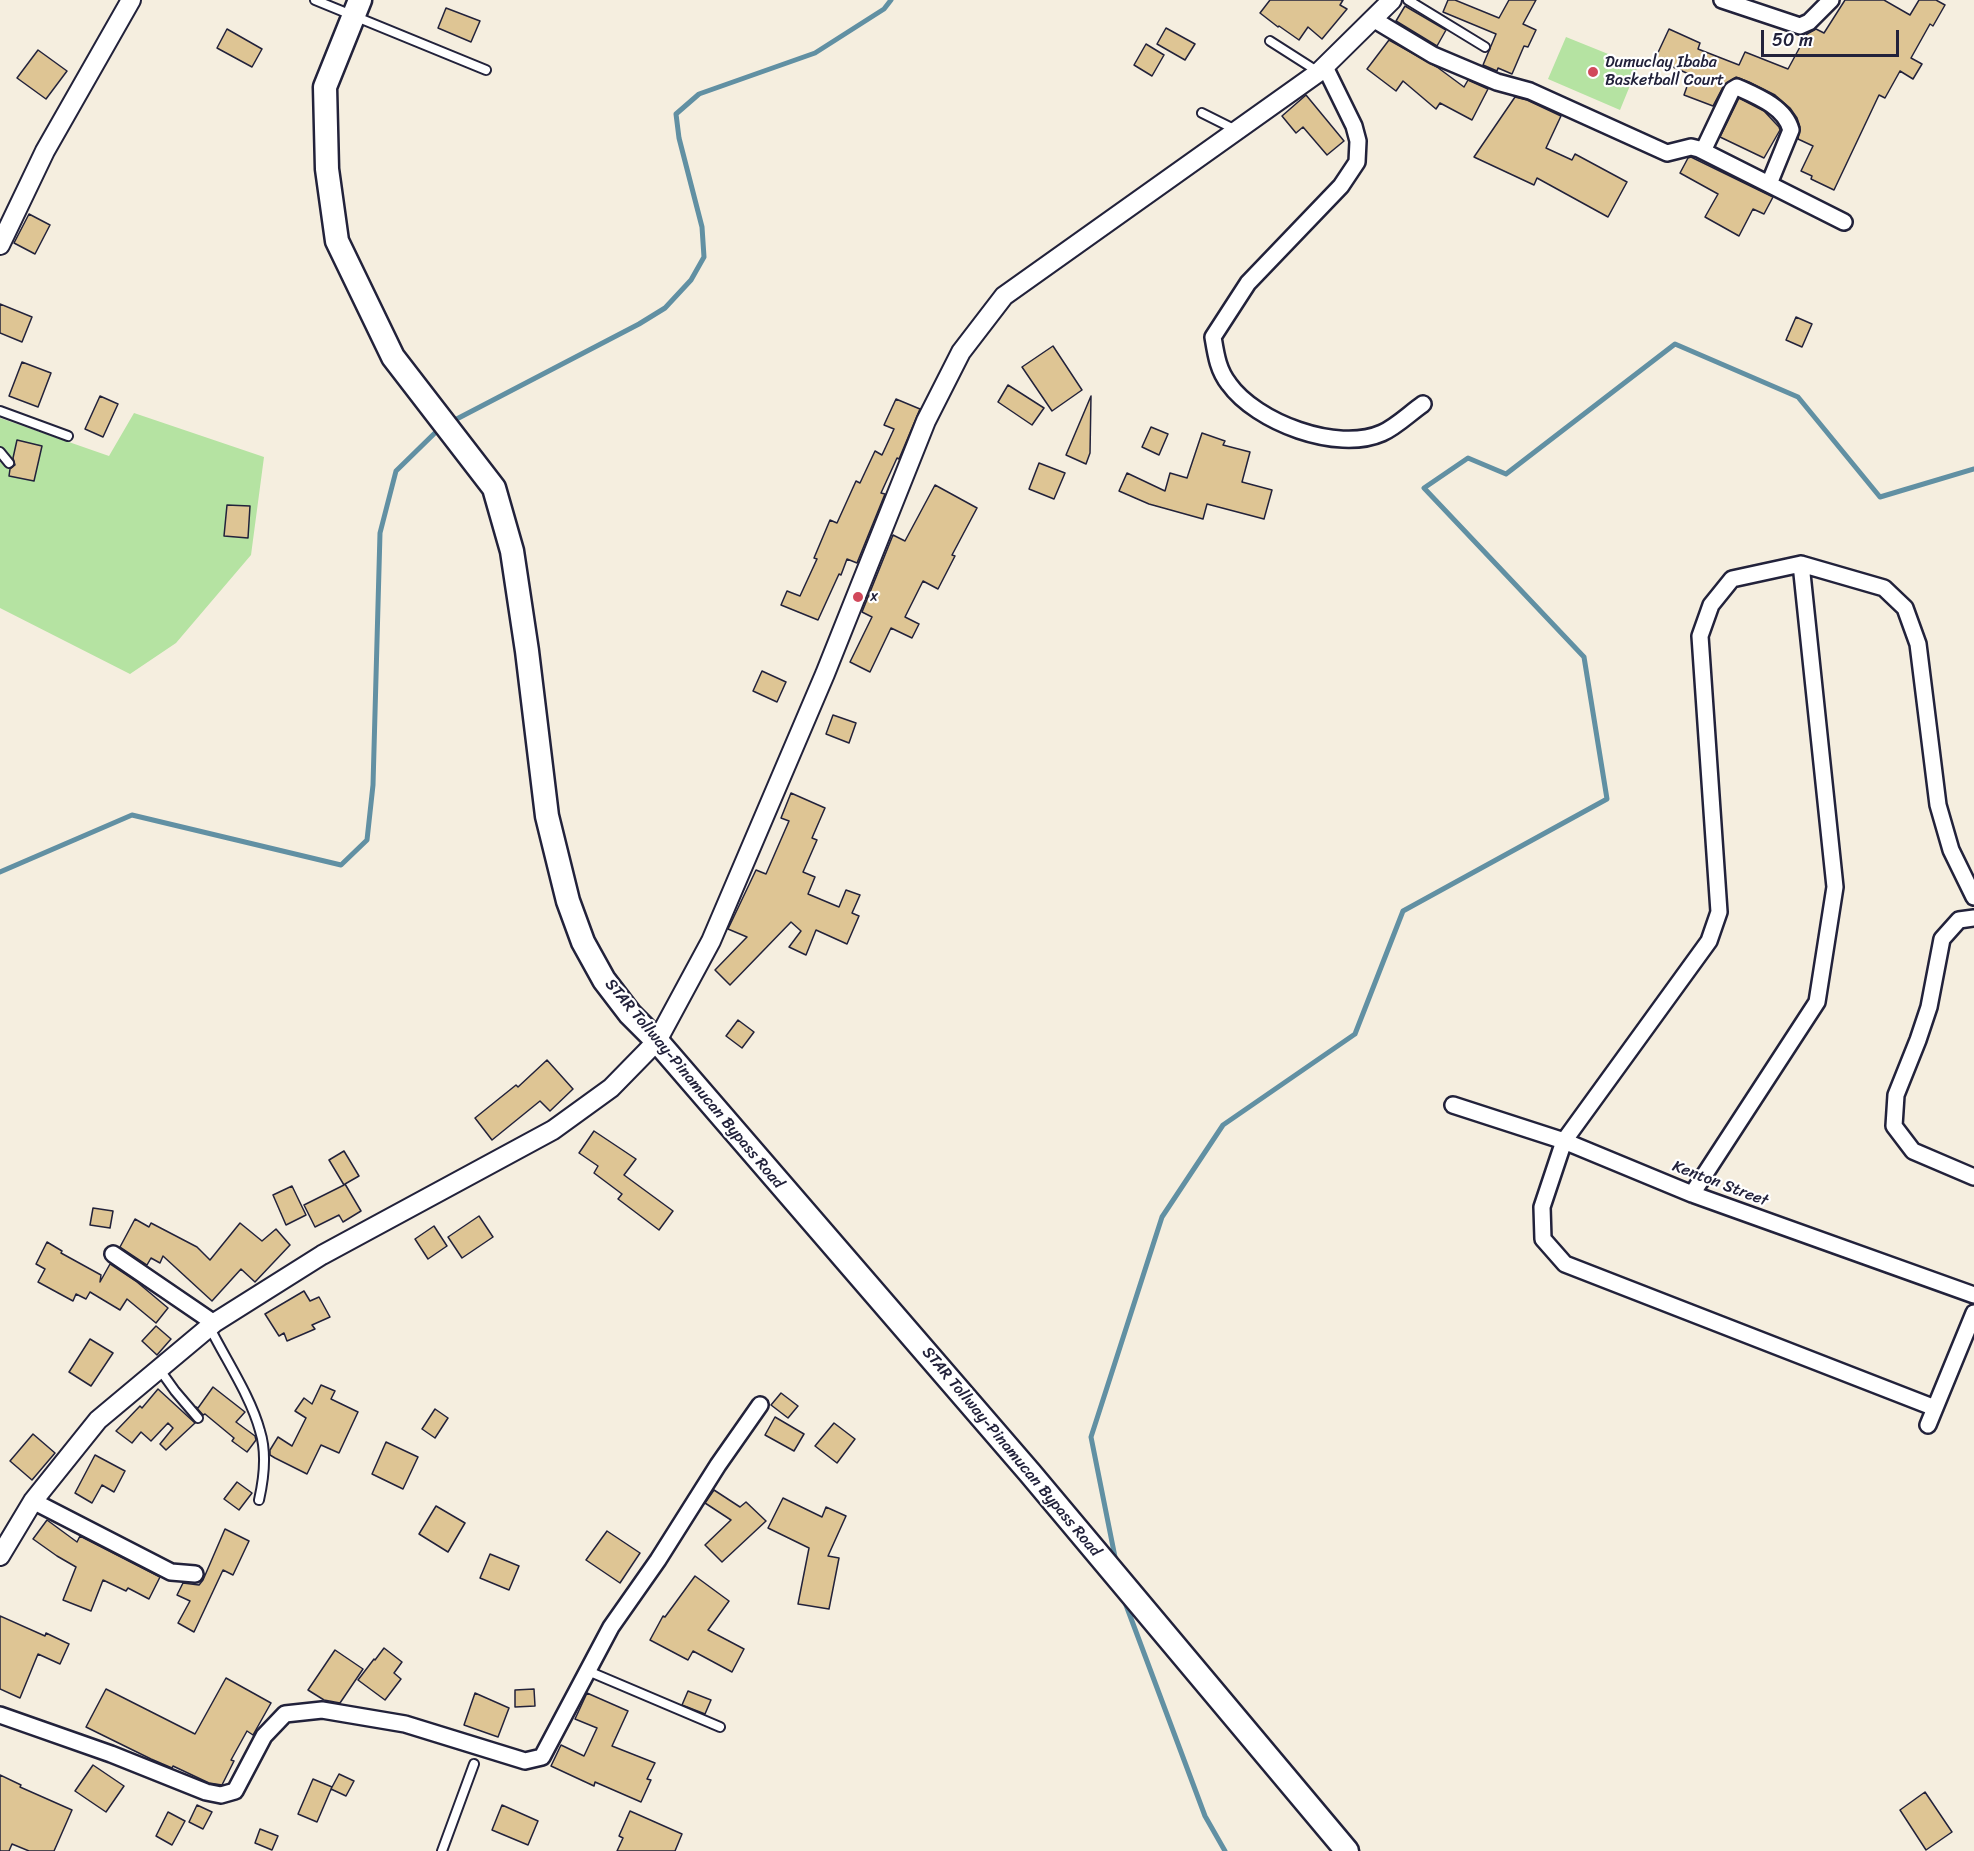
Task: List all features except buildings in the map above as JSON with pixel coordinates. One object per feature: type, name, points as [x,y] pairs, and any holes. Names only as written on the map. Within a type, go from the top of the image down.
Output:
[{"type":"main road","name":"STAR Tollway-Pinamucan Bypass Road","points":[[357,8],[325,87],[327,169],[337,241],[393,357],[494,488],[512,551],[547,816],[568,901],[584,942],[604,980],[630,1014],[657,1041],[1030,1473],[1347,1851]]},
{"type":"street","points":[[0,245],[45,151],[131,0]]},
{"type":"street","points":[[0,1556],[33,1501],[98,1420],[212,1325],[322,1255],[553,1130],[611,1088],[657,1041],[716,930],[825,674],[926,421],[961,352],[1004,296],[1322,69],[1392,0]]},
{"type":"street","points":[[1722,0],[1800,26],[1809,22],[1831,0]]},
{"type":"street","points":[[1373,19],[1433,55],[1497,82],[1530,92],[1667,153],[1691,147],[1703,151],[1844,222]]},
{"type":"street","points":[[1322,69],[1354,126],[1358,141],[1357,162],[1341,186],[1248,283],[1213,337],[1217,363],[1229,385],[1254,410],[1301,433],[1348,440],[1381,433],[1423,404]]},
{"type":"street","points":[[1703,151],[1732,90],[1737,87],[1760,97],[1784,115],[1789,121],[1791,130],[1769,184]]},
{"type":"street","points":[[1692,1194],[1817,1002],[1835,887],[1801,564]]},
{"type":"street","points":[[1935,1408],[1565,1264],[1543,1239],[1542,1207],[1564,1141],[1709,941],[1719,912],[1700,636],[1711,605],[1732,579],[1801,564],[1884,588],[1905,608],[1918,644],[1938,805],[1951,850],[1974,897]]},
{"type":"street","points":[[1974,918],[1959,920],[1942,939],[1929,1007],[1896,1095],[1894,1126],[1913,1151],[1974,1177]]},
{"type":"street","name":"Kenton Street","points":[[1453,1105],[1564,1141],[1692,1194],[1974,1295]]},
{"type":"street","points":[[113,1254],[212,1325]]},
{"type":"street","points":[[1928,1425],[1974,1313]]},
{"type":"street","points":[[0,1715],[111,1754],[206,1792],[221,1795],[235,1791],[264,1736],[285,1714],[322,1710],[405,1724],[479,1750],[525,1761],[542,1757],[611,1627],[760,1405]]},
{"type":"street","points":[[33,1501],[171,1572],[195,1574]]},
{"type":"lane","points":[[315,0],[357,8],[486,70]]},
{"type":"lane","points":[[1408,0],[1485,46]]},
{"type":"lane","points":[[1270,41],[1322,69]]},
{"type":"lane","points":[[1202,112],[1236,130]]},
{"type":"lane","points":[[0,411],[68,436]]},
{"type":"lane","points":[[0,452],[9,463]]},
{"type":"lane","points":[[212,1325],[261,1432],[264,1462],[259,1500]]},
{"type":"lane","points":[[159,1368],[198,1418]]},
{"type":"lane","points":[[588,1671],[720,1727]]},
{"type":"lane","points":[[442,1851],[474,1764]]},
{"type":"green space","name":"Dumuclay Ibaba Basketball Court","points":[[1566,37],[1638,66],[1620,110],[1548,79]]},
{"type":"green space","points":[[134,413],[264,457],[251,555],[176,643],[130,674],[0,608],[0,418],[109,456]]},
{"type":"waterway","points":[[449,423],[639,324],[665,308],[691,280],[704,257],[702,227],[679,138],[676,114],[699,94],[815,53],[884,9],[891,0]]},
{"type":"waterway","points":[[1116,1562],[1091,1437],[1162,1217],[1223,1125],[1355,1034],[1403,911],[1607,799],[1584,657],[1424,488],[1468,458],[1506,474],[1675,344],[1798,397],[1880,497],[1974,469]]},
{"type":"waterway","points":[[0,872],[132,815],[341,865],[367,840],[373,785],[380,533],[396,471],[441,427]]},
{"type":"waterway","points":[[1123,1597],[1205,1816],[1225,1851]]},
{"type":"place","name":"Dumuclay Ibaba Basketball Court","points":[[1593,72]]},
{"type":"place","name":"x","points":[[858,597]]}]
